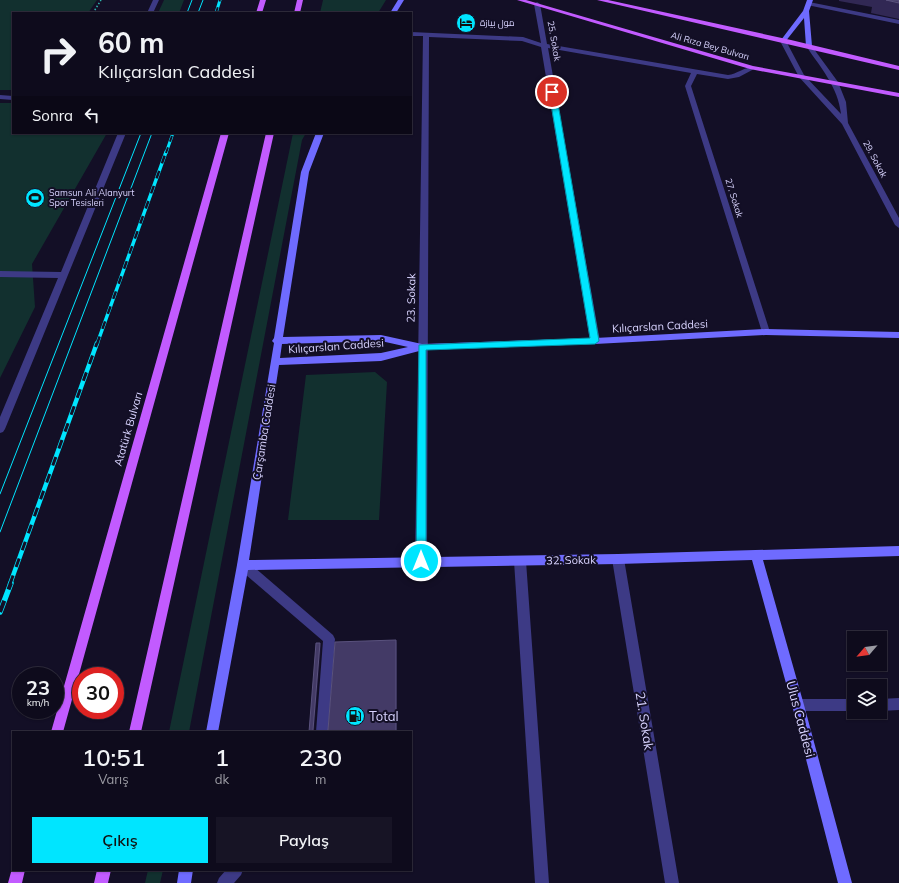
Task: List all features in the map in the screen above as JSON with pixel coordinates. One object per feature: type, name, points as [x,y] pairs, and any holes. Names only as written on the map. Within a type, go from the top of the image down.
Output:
[{"type":"main road","points":[[259,12],[263,0]]},
{"type":"main road","points":[[297,12],[300,0]]},
{"type":"main road","name":"Ali Rıza Bey Bulvarı","points":[[520,0],[752,68],[835,82],[899,95]]},
{"type":"main road","name":"Ali Rıza Bey Bulvarı","points":[[600,0],[809,46],[899,68]]},
{"type":"main road","name":"Atatürk Bulvarı","points":[[57,731],[225,134]]},
{"type":"main road","points":[[135,731],[270,134]]},
{"type":"main road","points":[[15,883],[18,871]]},
{"type":"main road","points":[[101,883],[104,871]]},
{"type":"street","points":[[150,12],[156,0]]},
{"type":"street","points":[[394,12],[401,0]]},
{"type":"street","points":[[844,123],[802,76],[783,41],[806,11],[810,2],[899,22]]},
{"type":"street","name":"25. Sokak","points":[[537,4],[595,341]]},
{"type":"street","points":[[806,11],[809,46],[835,82],[843,102],[844,123]]},
{"type":"street","points":[[412,34],[523,39],[545,46],[728,77],[737,76],[752,68]]},
{"type":"street","name":"23. Sokak","points":[[421,561],[426,35]]},
{"type":"street","name":"27. Sokak","points":[[695,71],[688,86],[766,332]]},
{"type":"street","points":[[0,97],[12,98]]},
{"type":"street","name":"29. Sokak","points":[[844,123],[899,225]]},
{"type":"street","points":[[0,429],[122,134]]},
{"type":"street","name":"Çarşamba Caddesi","points":[[212,731],[243,565],[277,341],[305,172],[320,134]]},
{"type":"street","points":[[0,274],[64,275]]},
{"type":"street","name":"Kılıçarslan Caddesi","points":[[275,362],[381,356],[422,347],[595,341],[766,332],[899,335]]},
{"type":"street","name":"Kılıçarslan Caddesi","points":[[277,341],[381,338],[422,347]]},
{"type":"street","name":"32. Sokak","points":[[243,565],[618,559],[899,551]]},
{"type":"street","name":"Ulus Caddesi","points":[[756,555],[798,705],[845,883]]},
{"type":"street","name":"21. Sokak","points":[[618,559],[672,883]]},
{"type":"street","points":[[520,561],[542,883]]},
{"type":"street","points":[[243,565],[329,639],[322,731]]},
{"type":"street","points":[[887,704],[899,704]]},
{"type":"street","points":[[798,705],[847,705]]},
{"type":"street","points":[[184,883],[186,871]]},
{"type":"street","points":[[224,883],[235,871]]},
{"type":"path","points":[[94,12],[101,0]]},
{"type":"green space","points":[[0,0],[97,0],[89,12],[12,12],[12,90],[0,90]]},
{"type":"green space","points":[[164,0],[184,0],[179,12],[158,12]]},
{"type":"green space","points":[[323,0],[386,0],[379,12],[320,12]]},
{"type":"green space","name":"Samsun Ali Alanyurt Spor Tesisleri","points":[[0,103],[12,103],[12,134],[106,134],[32,264],[35,307],[0,378]]},
{"type":"green space","points":[[293,134],[305,134],[302,140],[189,731],[169,731]]},
{"type":"green space","points":[[375,372],[387,382],[379,520],[288,520],[306,375]]},
{"type":"green space","points":[[148,871],[163,871],[160,883],[145,883]]},
{"type":"building","points":[[886,0],[899,0],[899,3]]},
{"type":"building","points":[[396,640],[396,731],[326,731],[328,730],[335,642]]},
{"type":"building","points":[[316,643],[320,643],[314,731],[309,731]]},
{"type":"tram line","points":[[187,12],[192,0]]},
{"type":"tram line","points":[[198,12],[203,0]]},
{"type":"tram line","points":[[0,494],[141,134]]},
{"type":"tram line","points":[[0,532],[152,134]]},
{"type":"railway","points":[[216,12],[220,0]]},
{"type":"railway","points":[[166,153],[173,134]]},
{"type":"railway","points":[[97,344],[166,152]]},
{"type":"railway","points":[[10,584],[97,343]]},
{"type":"railway","points":[[0,612],[11,583]]},
{"type":"place","name":"مول بيازة","points":[[466,23]]},
{"type":"place","name":"Samsun Ali Alanyurt Spor Tesisleri","points":[[35,198]]},
{"type":"place","name":"Total","points":[[355,716]]},
{"type":"route","points":[[421,561],[422,347],[595,341],[552,92]]}]
